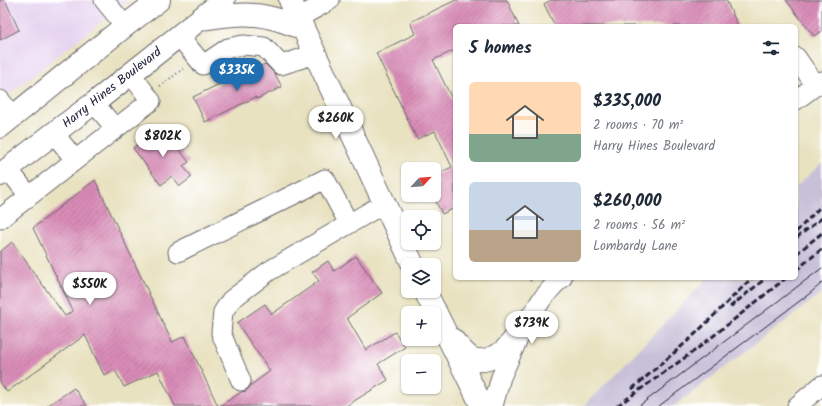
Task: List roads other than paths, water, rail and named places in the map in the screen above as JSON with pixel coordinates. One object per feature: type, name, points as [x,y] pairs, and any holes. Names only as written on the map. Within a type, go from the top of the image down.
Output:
[{"type":"main road","points":[[4,114],[159,0]]},
{"type":"main road","name":"Harry Hines Boulevard","points":[[4,172],[224,0]]},
{"type":"main road","points":[[199,19],[254,15],[271,18],[297,16],[410,258]]},
{"type":"main road","points":[[429,300],[456,343],[471,358],[481,360],[494,358],[505,350],[523,328]]},
{"type":"main road","points":[[429,300],[482,406]]},
{"type":"street","points":[[104,0],[125,26]]},
{"type":"street","points":[[297,16],[330,0]]},
{"type":"street","points":[[179,36],[203,65],[228,48],[243,45],[264,47],[281,66],[314,54]]},
{"type":"street","points":[[798,59],[819,84],[798,99]]},
{"type":"street","points":[[0,219],[151,101],[131,74]]},
{"type":"street","points":[[94,103],[115,128]]},
{"type":"street","points":[[54,133],[75,160]]},
{"type":"street","points":[[4,172],[29,196]]},
{"type":"street","points":[[178,252],[325,179],[349,224]]},
{"type":"street","points":[[241,382],[222,334],[223,312],[231,300],[269,271],[385,204]]},
{"type":"street","points":[[493,406],[501,377],[523,328],[555,280]]},
{"type":"street","points":[[797,406],[822,385]]},
{"type":"tram line","points":[[639,406],[822,268]]},
{"type":"tram line","points":[[659,406],[822,283]]},
{"type":"railway","points":[[798,230],[822,205]]},
{"type":"railway","points":[[798,236],[822,218]]},
{"type":"railway","points":[[798,252],[822,233]]},
{"type":"railway","points":[[798,268],[822,249]]},
{"type":"railway","points":[[632,389],[690,339],[750,280]]},
{"type":"railway","points":[[730,307],[764,280]]},
{"type":"railway","points":[[617,406],[697,349],[783,280]]}]
